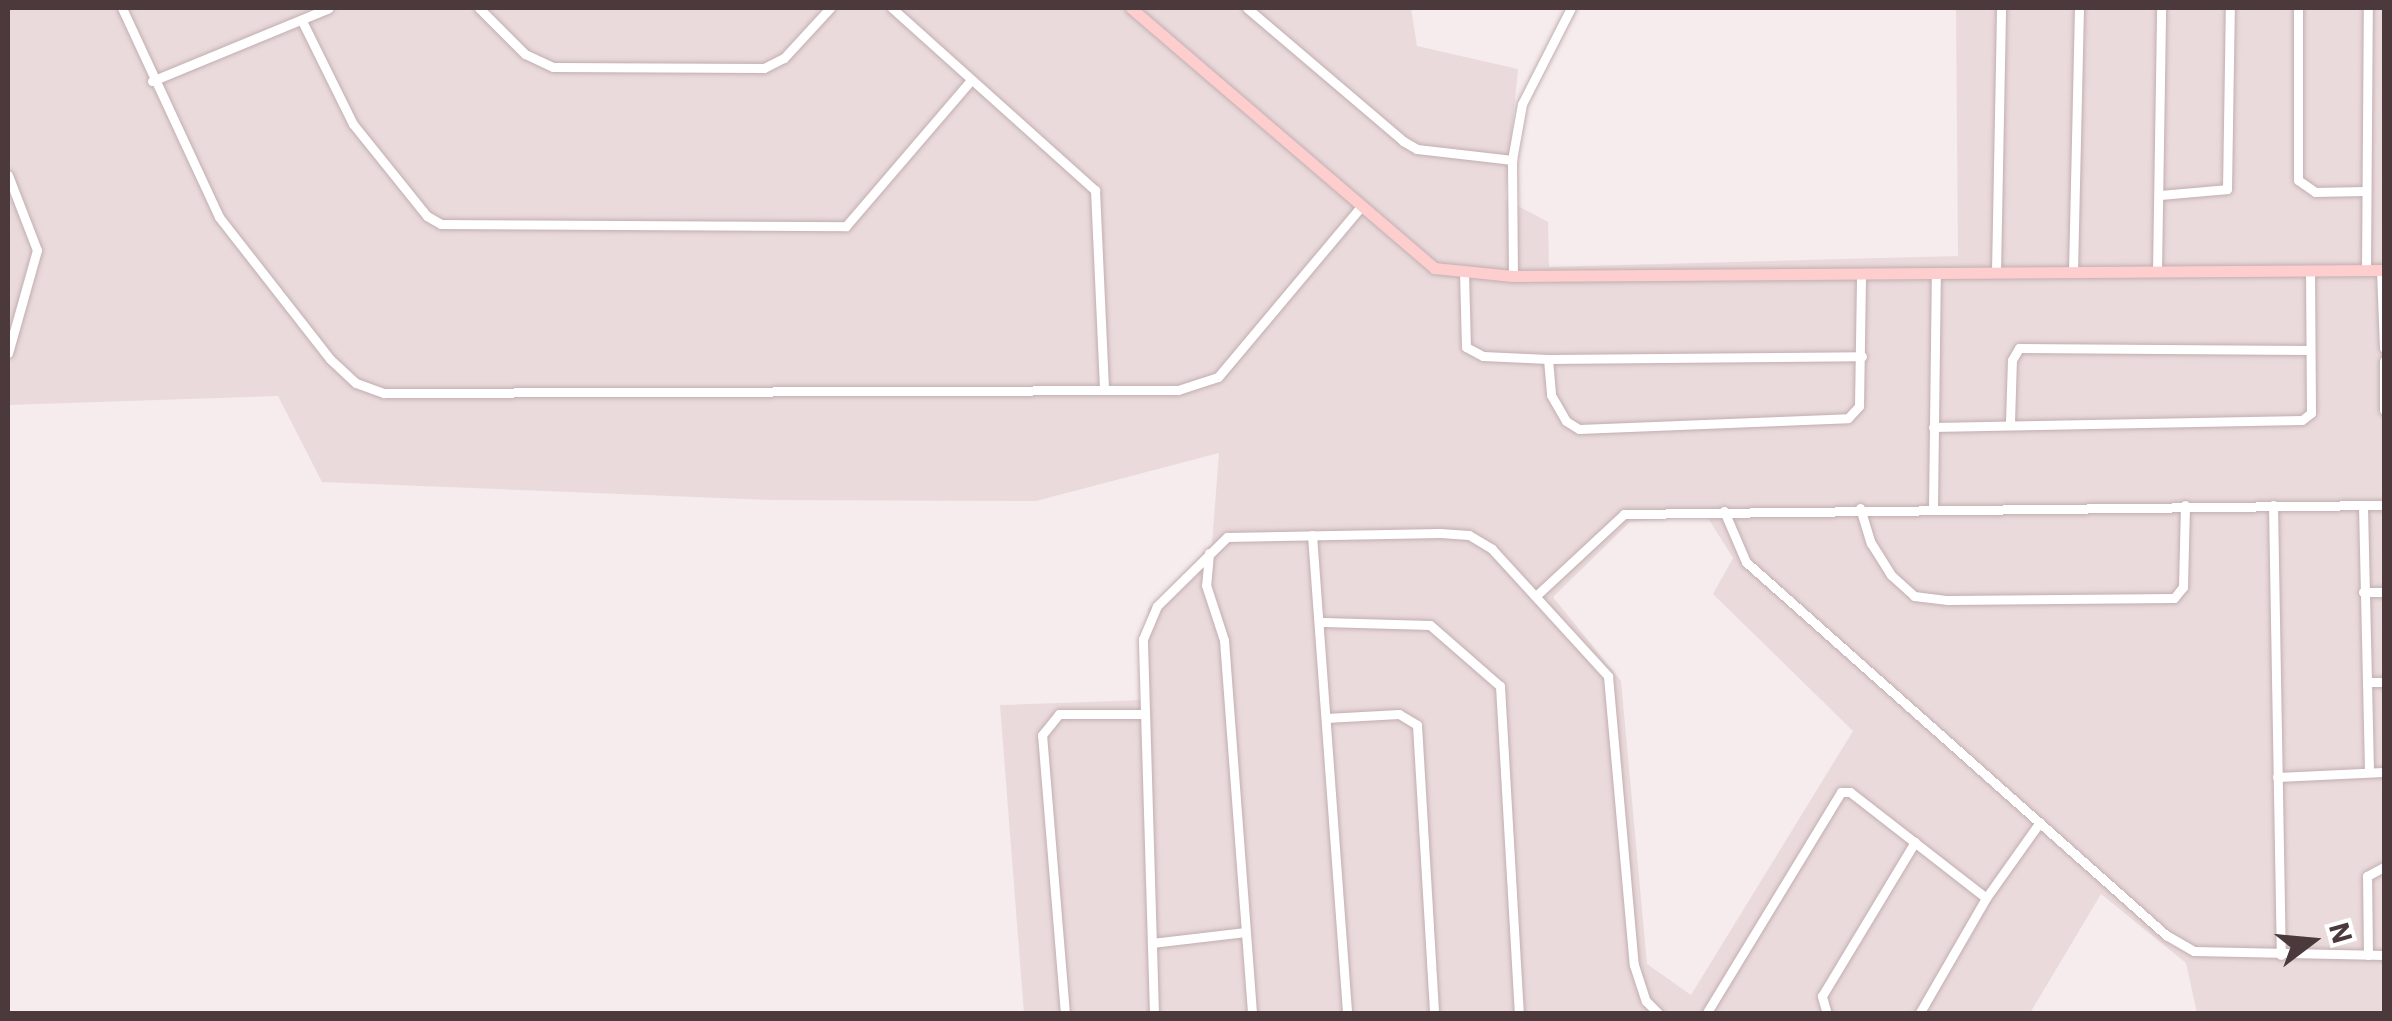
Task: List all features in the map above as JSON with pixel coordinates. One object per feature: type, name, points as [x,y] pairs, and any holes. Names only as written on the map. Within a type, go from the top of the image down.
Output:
[{"type":"street","points":[[122,8],[152,81],[219,217],[330,359],[356,383],[384,393],[1178,390],[1218,377],[1358,210]]},
{"type":"street","points":[[152,81],[304,23],[329,8]]},
{"type":"street","points":[[479,8],[526,54],[553,67],[726,68],[775,65],[830,8]]},
{"type":"street","points":[[892,8],[1095,190],[1104,390]]},
{"type":"street","points":[[1131,8],[1418,260],[1464,272],[1513,276],[2383,270],[2384,348]]},
{"type":"street","points":[[1248,8],[1402,141],[1417,149],[1512,160]]},
{"type":"street","points":[[1513,276],[1512,160],[1522,104],[1571,8]]},
{"type":"street","points":[[1996,272],[2001,8]]},
{"type":"street","points":[[2073,272],[2079,8]]},
{"type":"street","points":[[2157,271],[2162,8]]},
{"type":"street","points":[[2159,195],[2226,190],[2230,8]]},
{"type":"street","points":[[2298,8],[2298,180],[2315,192],[2365,191]]},
{"type":"street","points":[[2366,270],[2368,8]]},
{"type":"street","points":[[304,23],[353,124],[427,216],[441,224],[846,226],[971,80]]},
{"type":"street","points":[[8,175],[37,250],[8,353]]},
{"type":"street","points":[[1934,427],[2010,422],[2302,420],[2311,412],[2310,270]]},
{"type":"street","points":[[1464,272],[1466,347],[1483,356],[1862,356]]},
{"type":"street","points":[[1548,358],[1552,395],[1566,420],[1580,429],[1848,418],[1860,406],[1861,274]]},
{"type":"street","points":[[1933,508],[1936,274]]},
{"type":"street","points":[[2010,422],[2012,360],[2019,348],[2309,350]]},
{"type":"street","points":[[2384,361],[2384,410]]},
{"type":"street","points":[[1860,508],[1870,544],[1914,596],[2004,600],[2174,598],[2183,587],[2186,505]]},
{"type":"street","points":[[2274,505],[2281,955]]},
{"type":"street","points":[[1539,593],[1616,516],[1860,508],[2384,505]]},
{"type":"street","points":[[2363,506],[2369,772]]},
{"type":"street","points":[[1724,511],[1746,562],[2166,936],[2194,950],[2384,955]]},
{"type":"street","points":[[1312,535],[1324,622],[1326,718],[1348,1014]]},
{"type":"street","points":[[1154,1014],[1143,714],[1147,624],[1227,537],[1312,535],[1469,536],[1539,593],[1600,663],[1613,690],[1634,965],[1646,1002],[1658,1014]]},
{"type":"street","points":[[1209,553],[1206,585],[1226,659],[1252,1014]]},
{"type":"street","points":[[2363,592],[2384,592]]},
{"type":"street","points":[[1324,622],[1430,625],[1500,686],[1518,1014]]},
{"type":"street","points":[[2367,682],[2384,682]]},
{"type":"street","points":[[1065,1014],[1042,735],[1059,714],[1143,714]]},
{"type":"street","points":[[1326,718],[1399,714],[1417,725],[1434,1014]]},
{"type":"street","points":[[2277,777],[2384,772]]},
{"type":"street","points":[[1706,1014],[1841,792],[1986,898]]},
{"type":"street","points":[[1918,1014],[1986,898],[2040,822]]},
{"type":"street","points":[[1827,1014],[1822,996],[1914,842]]},
{"type":"street","points":[[2368,955],[2367,876],[2384,867]]},
{"type":"street","points":[[1152,943],[1245,932]]},
{"type":"shaded area","points":[[8,8],[1411,8],[1417,46],[1518,69],[1505,199],[1548,222],[1549,267],[1958,256],[1956,8],[2384,8],[2384,1013],[2197,1013],[2186,963],[2101,894],[2030,1013],[1024,1013],[1000,705],[1145,700],[1148,609],[1212,544],[1219,453],[1036,501],[773,500],[322,482],[278,396],[8,405]],"holes":[[[1706,515],[1733,558],[1713,594],[1853,731],[1691,995],[1647,964],[1621,681],[1553,597],[1630,522]]]}]
